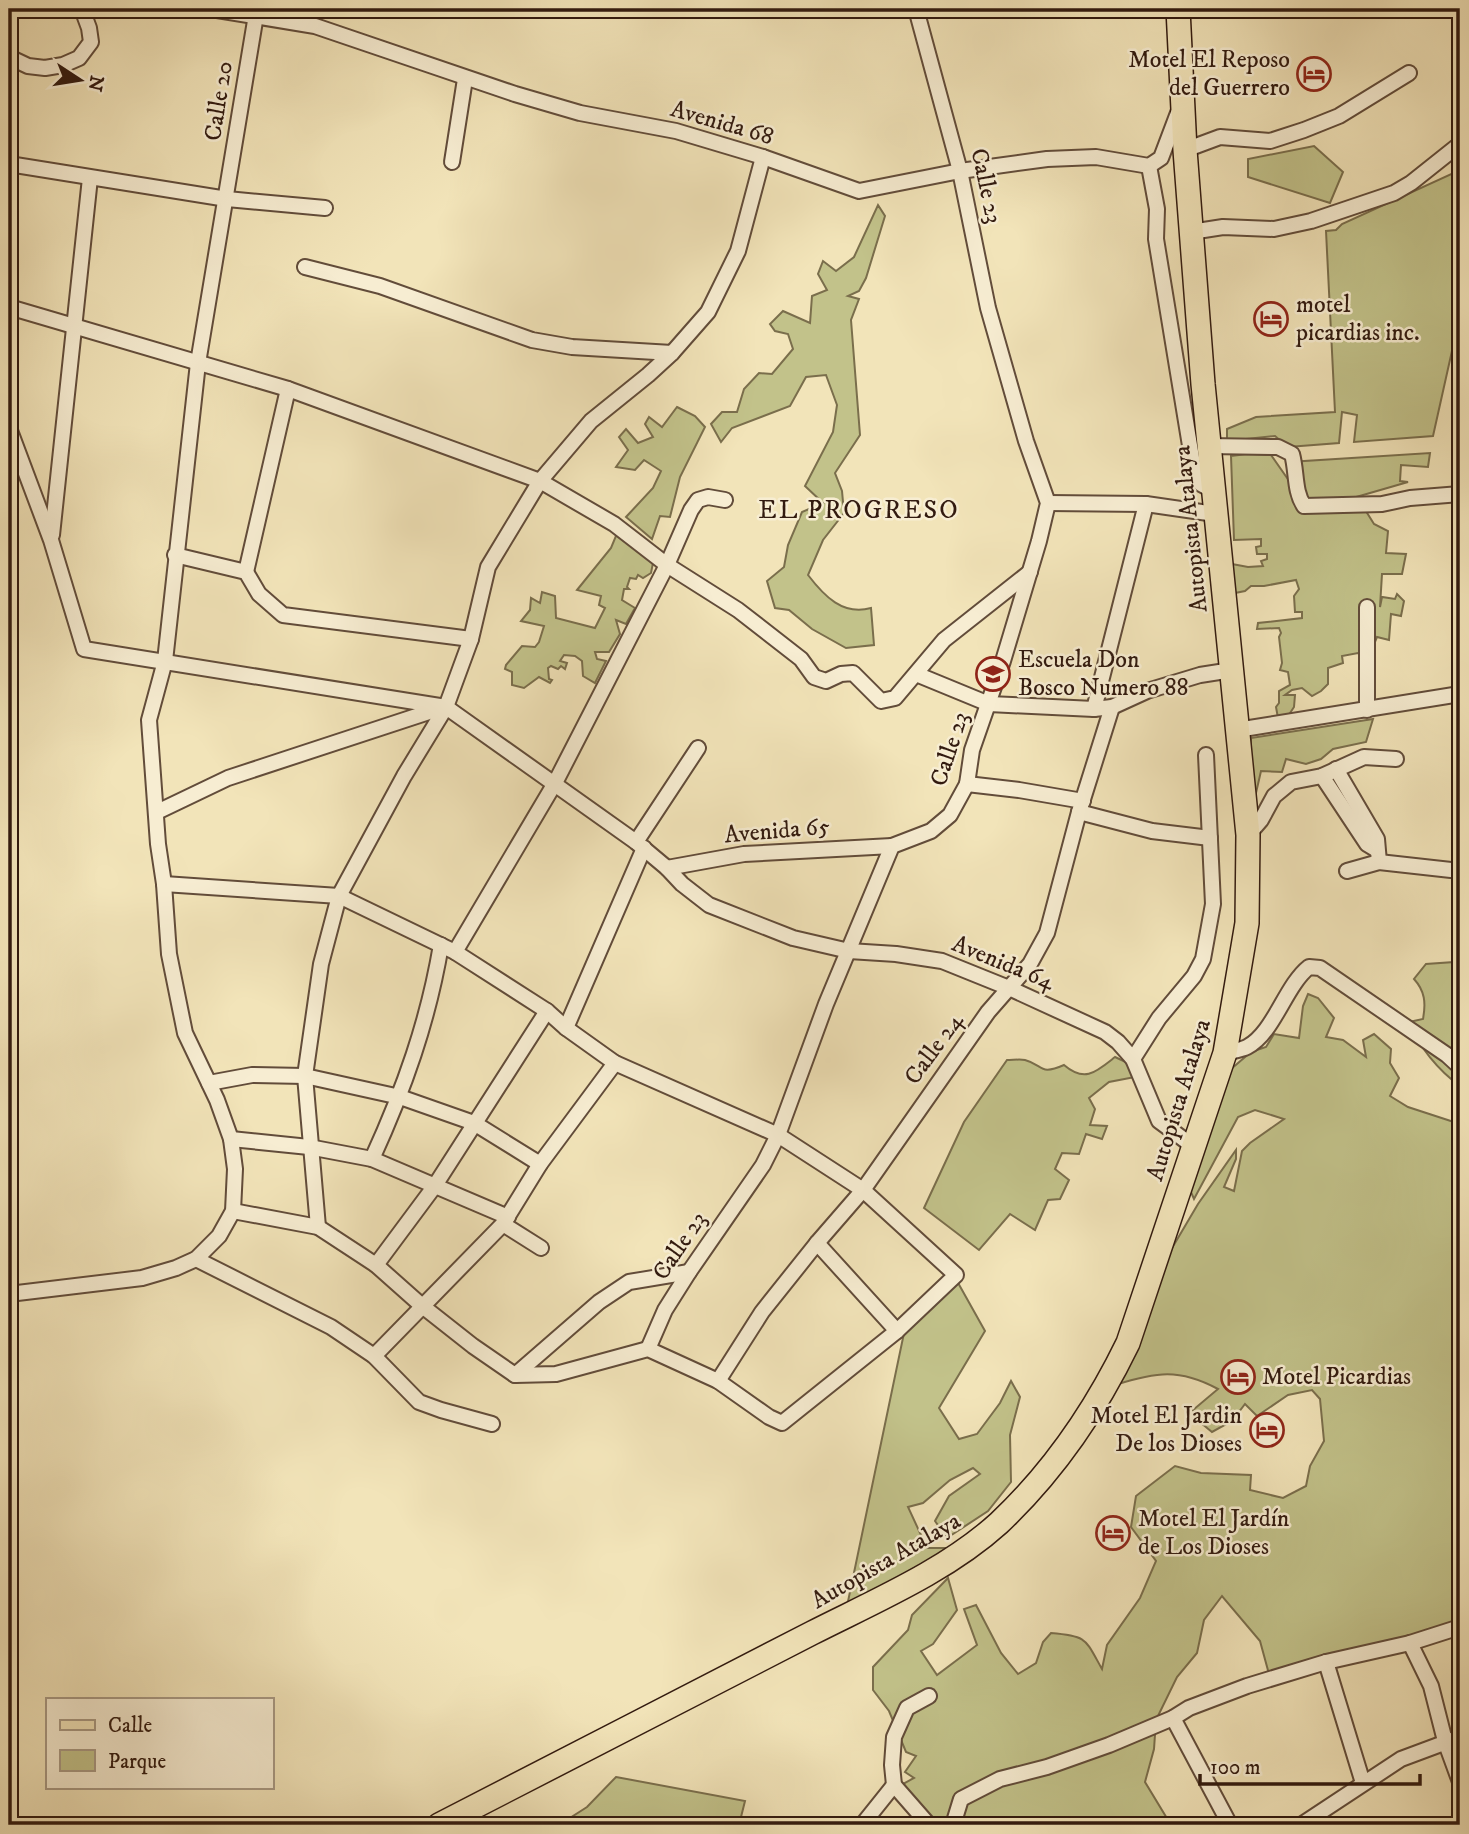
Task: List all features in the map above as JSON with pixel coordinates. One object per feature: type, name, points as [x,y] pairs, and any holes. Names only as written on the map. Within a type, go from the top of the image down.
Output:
[{"type":"main road","name":"Autopista Atalaya","points":[[439,1825],[900,1588],[952,1558],[998,1523],[1061,1454],[1109,1382],[1128,1343],[1225,1053],[1247,923],[1248,835],[1208,446],[1185,150],[1178,9]]},
{"type":"street","points":[[9,57],[27,66],[45,68],[63,65],[79,58],[91,42],[82,9]]},
{"type":"street","name":"Avenida 68","points":[[211,9],[256,12],[315,26],[466,79],[580,113],[676,131],[763,157],[859,191],[960,171],[1047,159],[1096,157],[1149,166]]},
{"type":"street","name":"Calle 23","points":[[648,1349],[665,1310],[763,1166],[778,1135],[826,1003],[892,846],[931,831],[950,815],[967,784],[972,750],[1030,572],[1048,503],[1026,441],[988,308],[960,171],[916,9]]},
{"type":"street","name":"Calle 20","points":[[233,1211],[235,1169],[231,1139],[209,1083],[185,1033],[169,954],[149,720],[165,661],[198,363],[256,12]]},
{"type":"street","points":[[1185,150],[1220,137],[1270,141],[1304,130],[1339,116],[1409,73]]},
{"type":"street","points":[[452,162],[466,79]]},
{"type":"street","points":[[1184,96],[1161,158],[1149,166],[1157,209],[1156,239],[1195,475],[1201,484],[1212,490]]},
{"type":"street","points":[[1191,232],[1223,227],[1274,229],[1311,221],[1394,193],[1411,183],[1460,144]]},
{"type":"street","points":[[318,1227],[309,1147],[305,1076],[321,964],[339,896],[404,776],[446,707],[471,639],[488,567],[540,481],[591,421],[648,375],[708,312],[738,251],[763,157]]},
{"type":"street","points":[[9,164],[227,200],[326,208]]},
{"type":"street","points":[[51,540],[90,178]]},
{"type":"street","points":[[305,267],[380,286],[532,340],[572,347],[672,352]]},
{"type":"street","points":[[9,307],[288,389],[540,481],[614,524],[667,565],[738,610],[801,659],[814,677],[826,681],[841,674],[853,673],[881,701],[895,698],[944,640],[1030,572]]},
{"type":"street","points":[[288,389],[246,572],[259,594],[283,615],[471,639]]},
{"type":"street","points":[[9,428],[51,540],[84,649],[446,707]]},
{"type":"street","points":[[1208,446],[1278,447],[1292,454],[1296,469],[1297,497],[1304,506],[1382,504],[1410,498],[1460,494]]},
{"type":"street","points":[[455,952],[555,783],[667,565],[691,510],[698,500],[708,497],[725,500]]},
{"type":"street","points":[[1048,503],[1146,504],[1215,514]]},
{"type":"street","points":[[1094,709],[1146,504]]},
{"type":"street","points":[[175,555],[246,572]]},
{"type":"street","points":[[1367,607],[1367,710]]},
{"type":"street","points":[[916,674],[989,704],[1094,709],[1112,707],[1147,691],[1231,670]]},
{"type":"street","points":[[1237,730],[1460,694]]},
{"type":"street","points":[[157,812],[228,778],[446,707]]},
{"type":"street","name":"Avenida 64","points":[[446,707],[640,845],[709,905],[793,938],[849,951],[942,961],[1105,1032],[1133,1059],[1159,1121],[1194,1147]]},
{"type":"street","name":"Calle 24","points":[[718,1381],[762,1312],[863,1190],[930,1093],[1030,964],[1047,933],[1081,806],[1112,707]]},
{"type":"street","points":[[566,1028],[640,845],[698,748]]},
{"type":"street","points":[[1133,1059],[1159,1018],[1194,976],[1203,958],[1213,904],[1206,755]]},
{"type":"street","points":[[1248,835],[1261,820],[1275,796],[1290,782],[1322,776],[1364,757],[1396,759]]},
{"type":"street","points":[[1336,769],[1377,839],[1378,856]]},
{"type":"street","points":[[1322,776],[1367,844],[1378,856]]},
{"type":"street","points":[[967,784],[1019,790],[1081,806],[1152,831],[1210,838]]},
{"type":"street","name":"Avenida 65","points":[[667,867],[744,854],[892,846]]},
{"type":"street","points":[[1347,871],[1378,856],[1460,871]]},
{"type":"street","points":[[9,1294],[142,1278],[176,1268],[196,1259],[219,1236],[233,1211],[318,1227],[376,1265],[421,1305],[515,1375],[556,1374],[648,1349],[718,1381],[769,1417],[782,1423],[897,1331],[956,1275],[863,1190],[778,1135],[615,1063],[547,1011],[441,945],[339,896],[164,884]]},
{"type":"street","points":[[372,1159],[400,1097],[436,977],[441,945]]},
{"type":"street","points":[[1225,1053],[1248,1047],[1267,1028],[1300,974],[1308,967],[1320,968],[1447,1055],[1460,1067]]},
{"type":"street","points":[[376,1265],[434,1187],[547,1011]]},
{"type":"street","points":[[374,1356],[505,1220],[540,1164],[615,1063]]},
{"type":"street","points":[[209,1083],[252,1074],[305,1076],[400,1097],[474,1123],[540,1164]]},
{"type":"street","points":[[231,1139],[309,1147],[372,1159],[505,1220],[541,1248]]},
{"type":"street","points":[[817,1243],[897,1331]]},
{"type":"street","points":[[196,1259],[331,1327],[374,1356],[419,1402],[492,1424]]},
{"type":"street","points":[[515,1375],[589,1310],[629,1282],[689,1272]]},
{"type":"street","points":[[953,1825],[958,1805],[966,1795],[1000,1779],[1047,1767],[1109,1745],[1173,1718],[1189,1708],[1247,1686],[1460,1627]]},
{"type":"street","points":[[1410,1643],[1431,1686],[1460,1782]]},
{"type":"street","points":[[1326,1662],[1363,1783]]},
{"type":"street","points":[[929,1696],[907,1709],[894,1737],[892,1765],[894,1785],[929,1825]]},
{"type":"street","points":[[1173,1718],[1230,1825]]},
{"type":"street","points":[[1301,1825],[1401,1759],[1460,1737]]},
{"type":"street","points":[[862,1825],[894,1785]]},
{"type":"green space","points":[[1314,146],[1343,172],[1330,203],[1248,177],[1248,159]]},
{"type":"green space","points":[[1460,170],[1460,315],[1433,436],[1354,442],[1357,415],[1342,412],[1339,443],[1288,447],[1275,436],[1227,441],[1227,429],[1256,417],[1335,412],[1326,231],[1336,230],[1342,224]]},
{"type":"green space","points":[[878,205],[885,216],[866,278],[859,291],[848,296],[859,299],[851,320],[860,435],[835,473],[842,491],[844,513],[823,540],[808,575],[828,597],[843,607],[861,610],[871,608],[874,645],[846,648],[812,629],[789,610],[775,608],[767,581],[784,567],[788,545],[802,512],[823,503],[805,486],[833,432],[837,405],[826,375],[806,377],[790,406],[732,428],[721,442],[711,424],[722,412],[737,412],[744,389],[759,373],[772,374],[793,349],[788,334],[775,331],[770,324],[783,311],[810,323],[812,296],[827,290],[818,274],[823,261],[836,271],[854,257]]},
{"type":"green space","points":[[677,407],[695,416],[705,427],[680,477],[670,517],[660,516],[652,539],[626,517],[653,488],[661,471],[644,460],[635,470],[616,467],[628,450],[619,437],[626,429],[638,443],[653,437],[645,424],[649,417],[662,427]]},
{"type":"green space","points":[[1430,453],[1428,467],[1401,465],[1400,481],[1408,482],[1332,504],[1364,508],[1374,524],[1388,531],[1386,553],[1406,554],[1402,574],[1382,574],[1380,607],[1382,597],[1395,599],[1397,594],[1404,601],[1401,616],[1391,614],[1389,640],[1377,637],[1370,654],[1364,657],[1358,653],[1342,656],[1343,663],[1328,668],[1328,684],[1321,691],[1312,696],[1302,688],[1285,695],[1295,695],[1294,707],[1288,716],[1278,718],[1276,707],[1279,703],[1279,691],[1290,685],[1288,672],[1280,670],[1281,633],[1279,628],[1257,629],[1258,623],[1302,618],[1302,612],[1295,612],[1294,596],[1299,589],[1296,580],[1251,586],[1245,591],[1235,593],[1232,564],[1263,566],[1261,561],[1267,559],[1267,554],[1257,554],[1256,547],[1261,546],[1261,539],[1234,540],[1231,456],[1271,455],[1292,485],[1289,462]]},
{"type":"green space","points":[[618,531],[654,558],[651,573],[643,578],[638,575],[636,579],[630,578],[627,587],[629,589],[624,589],[622,600],[635,608],[626,624],[616,620],[620,634],[609,652],[595,652],[597,659],[606,661],[595,683],[583,676],[582,661],[575,656],[564,655],[560,661],[567,663],[565,669],[561,666],[558,669],[551,666],[548,668],[549,679],[552,680],[550,683],[539,677],[524,688],[512,685],[512,672],[505,669],[506,665],[522,646],[535,647],[544,626],[521,621],[530,610],[531,598],[540,603],[542,592],[555,596],[556,618],[595,628],[605,608],[599,605],[601,596],[577,590],[611,548]]},
{"type":"green space","points":[[1373,719],[1366,742],[1333,749],[1321,759],[1306,764],[1286,759],[1282,772],[1261,771],[1256,793],[1249,787],[1251,738]]},
{"type":"green space","points":[[1457,927],[1460,927],[1460,1086],[1430,1057],[1409,1022],[1423,1019],[1424,1013],[1422,993],[1414,979],[1426,964],[1454,962]]},
{"type":"green space","points":[[1308,994],[1318,998],[1334,1018],[1326,1037],[1343,1040],[1366,1057],[1363,1040],[1374,1034],[1391,1049],[1390,1063],[1399,1078],[1390,1096],[1408,1107],[1460,1124],[1460,1623],[1269,1674],[1260,1641],[1222,1596],[1204,1620],[1197,1653],[1177,1677],[1156,1720],[1154,1749],[1145,1782],[1168,1820],[1165,1825],[932,1825],[901,1785],[914,1778],[905,1772],[916,1756],[906,1752],[889,1711],[873,1690],[873,1667],[908,1630],[912,1615],[948,1578],[957,1610],[933,1644],[921,1651],[937,1675],[977,1645],[964,1609],[976,1605],[1001,1653],[1018,1674],[1036,1663],[1043,1642],[1051,1633],[1084,1641],[1102,1669],[1107,1645],[1140,1598],[1156,1561],[1131,1527],[1136,1496],[1175,1466],[1201,1473],[1251,1475],[1250,1490],[1283,1498],[1306,1486],[1310,1466],[1324,1441],[1320,1399],[1312,1390],[1288,1395],[1257,1416],[1245,1404],[1232,1421],[1212,1432],[1195,1418],[1193,1410],[1218,1389],[1204,1382],[1167,1374],[1115,1385],[1165,1260],[1198,1204],[1236,1150],[1236,1159],[1224,1187],[1234,1191],[1242,1151],[1284,1119],[1255,1110],[1238,1117],[1194,1199],[1190,1190],[1224,1075],[1251,1052],[1266,1047],[1274,1034],[1299,1038],[1303,1006]]},
{"type":"green space","points":[[1115,1057],[1130,1064],[1135,1077],[1109,1082],[1089,1098],[1095,1109],[1090,1125],[1107,1126],[1102,1139],[1086,1134],[1079,1154],[1062,1153],[1055,1169],[1069,1180],[1060,1199],[1048,1200],[1035,1230],[1010,1214],[979,1250],[924,1208],[964,1122],[1007,1060],[1025,1060],[1046,1070],[1064,1065],[1084,1074],[1096,1071]]},
{"type":"green space","points":[[957,1281],[985,1331],[939,1408],[959,1439],[977,1434],[1000,1403],[1011,1381],[1020,1397],[1010,1435],[1011,1482],[988,1511],[947,1538],[935,1521],[949,1496],[980,1474],[973,1468],[950,1480],[923,1503],[908,1507],[927,1548],[956,1548],[846,1611],[904,1333]]},
{"type":"green space","points":[[616,1777],[745,1801],[739,1825],[559,1825],[587,1807]]},
{"type":"place","name":"Motel El Reposo del Guerrero","points":[[1314,74]]},
{"type":"place","name":"motel picardias inc.","points":[[1271,319]]},
{"type":"place","name":"Escuela Don Bosco Numero 88","points":[[993,674]]},
{"type":"place","name":"Motel Picardias","points":[[1238,1377]]},
{"type":"place","name":"Motel El Jardin De los Dioses","points":[[1267,1430]]},
{"type":"place","name":"Motel El Jardín de Los Dioses","points":[[1113,1533]]},
{"type":"district","name":"EL PROGRESO","points":[[859,510]]}]
